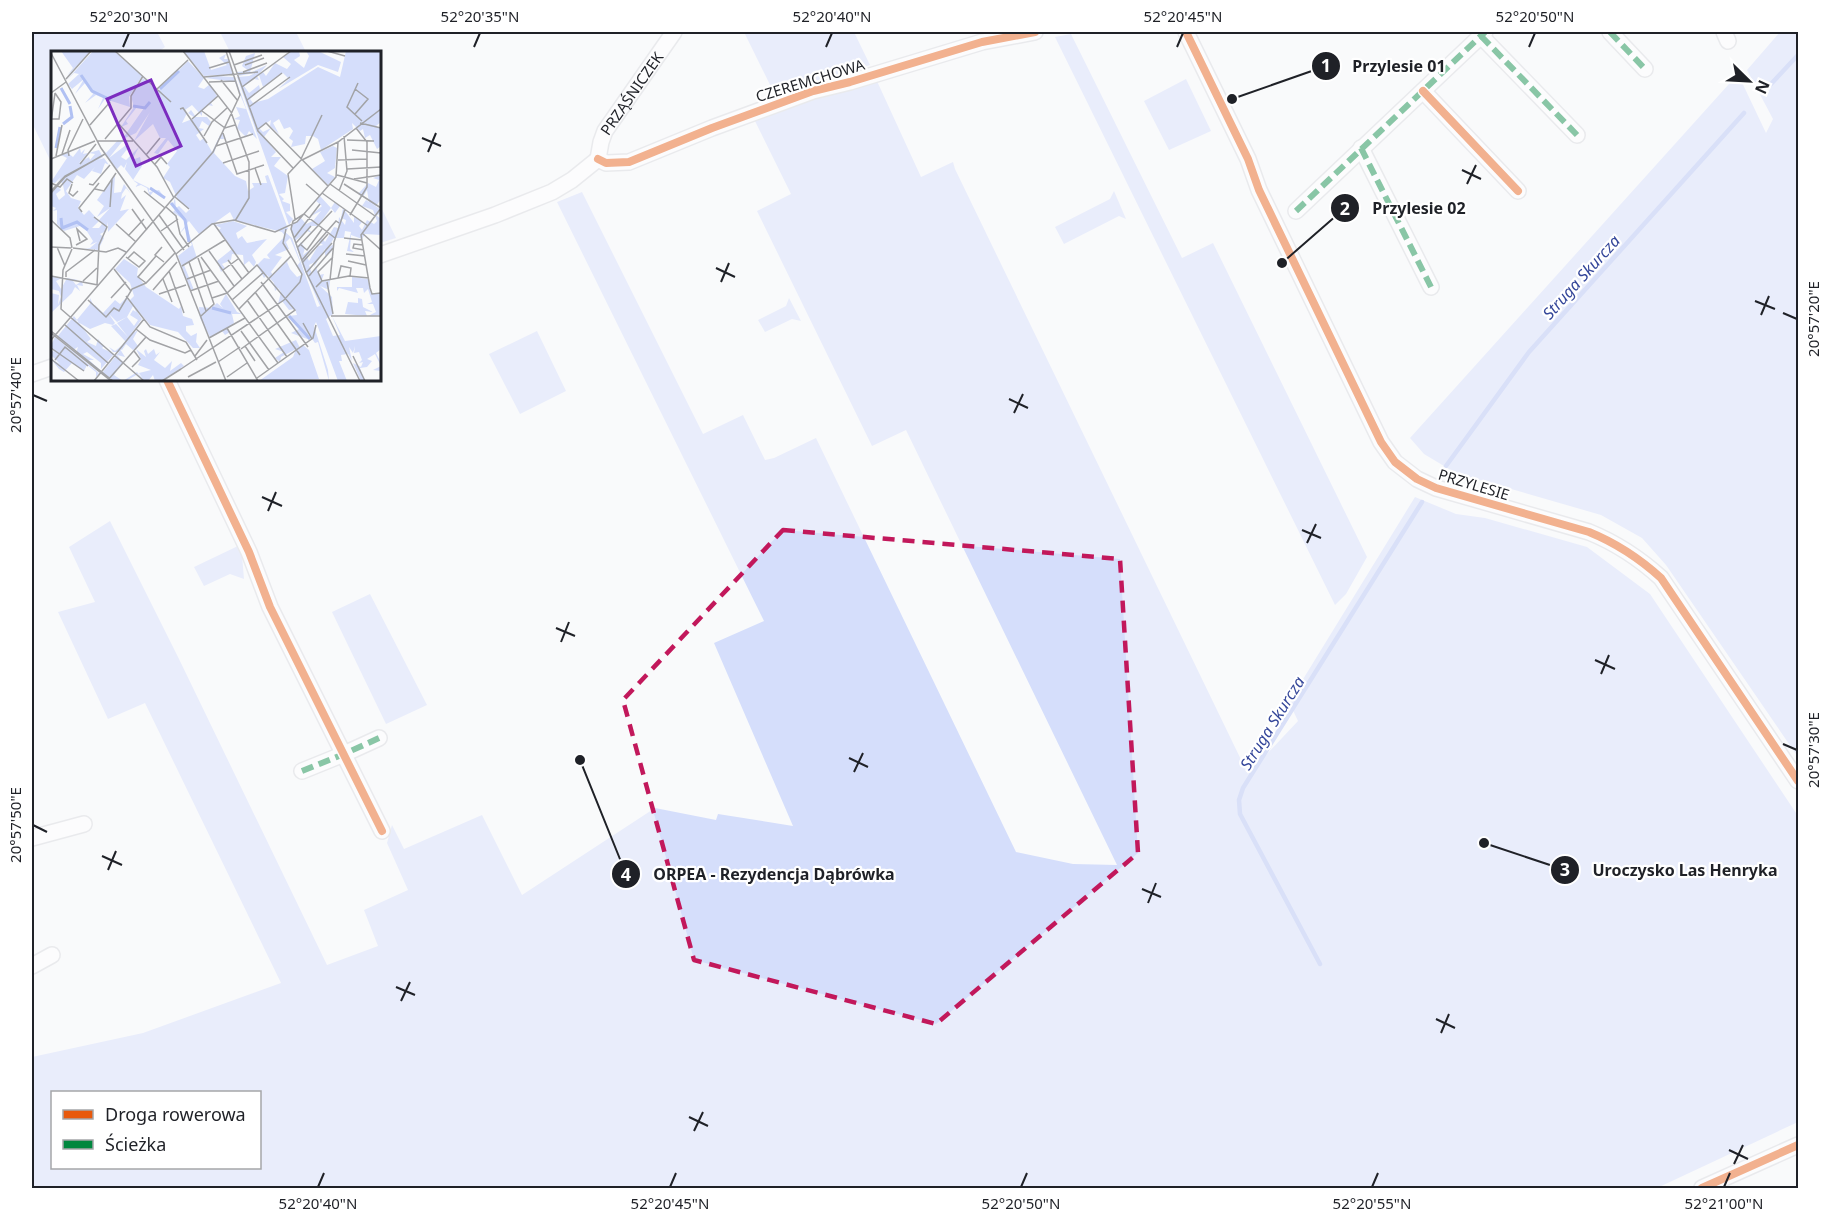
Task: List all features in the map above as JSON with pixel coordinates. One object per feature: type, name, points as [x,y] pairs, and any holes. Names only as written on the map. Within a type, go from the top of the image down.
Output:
[{"type":"street","name":"PRZĄŚNICZEK","points":[[598,159],[605,131],[674,32]]},
{"type":"street","name":"CZEREMCHOWA","points":[[598,159],[606,163],[629,162],[712,128],[813,91],[982,42],[1035,32]]},
{"type":"street","name":"PRZYLESIE","points":[[1186,32],[1248,159],[1259,190],[1296,268],[1381,442],[1395,462],[1436,488],[1589,532],[1613,542],[1640,560],[1661,578],[1798,781]]},
{"type":"street","points":[[1610,32],[1645,69]]},
{"type":"street","points":[[1296,211],[1483,34],[1577,135]]},
{"type":"street","points":[[1424,91],[1518,190]]},
{"type":"street","points":[[1361,148],[1431,287]]},
{"type":"street","points":[[381,255],[495,215],[552,192],[572,180],[598,159]]},
{"type":"street","points":[[32,374],[51,367]]},
{"type":"street","points":[[167,381],[249,552],[270,607],[382,831]]},
{"type":"street","points":[[302,771],[378,738]]},
{"type":"street","points":[[32,838],[84,825]]},
{"type":"street","points":[[32,966],[52,955]]},
{"type":"street","points":[[1702,1188],[1798,1145]]},
{"type":"highlighted area","points":[[783,530],[1120,559],[1138,853],[936,1024],[694,960],[623,700]]},
{"type":"shaded area","points":[[32,32],[157,32],[165,47],[159,51],[51,51],[51,162],[32,123]]},
{"type":"shaded area","points":[[220,32],[299,32],[297,34],[306,51],[230,51]]},
{"type":"shaded area","points":[[744,32],[854,32],[870,65],[775,95]]},
{"type":"shaded area","points":[[1780,32],[1798,32],[1798,757],[1666,565],[1642,538],[1601,515],[1463,475],[1459,478],[1424,454],[1410,438],[1738,74],[1766,133],[1773,119],[1747,70]]},
{"type":"shaded area","points":[[1071,34],[1182,258],[1213,243],[1367,557],[1346,594],[1335,605],[1055,37]]},
{"type":"shaded area","points":[[876,79],[921,177],[953,162],[1248,774],[1298,721],[1289,702],[1415,497],[1456,514],[1485,518],[1587,547],[1650,594],[1798,816],[1798,1122],[1657,1188],[32,1188],[32,1057],[143,1033],[281,983],[145,703],[108,719],[58,612],[95,602],[69,547],[110,521],[327,965],[378,946],[364,910],[408,890],[387,843],[392,825],[404,849],[482,815],[522,895],[655,808],[716,820],[718,814],[793,826],[714,643],[764,621],[557,202],[582,192],[703,434],[743,415],[765,460],[816,438],[1016,852],[1073,864],[1117,865],[906,430],[872,446],[757,211],[791,194],[754,119]]},
{"type":"shaded area","points":[[1186,79],[1211,131],[1169,150],[1144,101]]},
{"type":"shaded area","points":[[1114,191],[1126,219],[1119,216],[1064,244],[1055,227],[1110,199]]},
{"type":"shaded area","points":[[381,207],[396,238],[381,243]]},
{"type":"shaded area","points":[[789,298],[801,321],[792,319],[765,332],[758,320],[786,306]]},
{"type":"shaded area","points":[[537,331],[566,391],[520,414],[489,354]]},
{"type":"shaded area","points":[[238,546],[242,555],[244,579],[230,574],[204,586],[194,567]]},
{"type":"shaded area","points":[[370,594],[427,705],[386,724],[332,612]]},
{"type":"waterway","name":"Struga Skurcza","points":[[1771,84],[1798,55]]},
{"type":"waterway","name":"Struga Skurcza","points":[[1446,466],[1529,352],[1744,113]]},
{"type":"waterway","name":"Struga Skurcza","points":[[1320,964],[1240,814],[1239,800],[1243,788],[1422,502]]},
{"type":"marked path","points":[[1296,211],[1485,32]]},
{"type":"marked path","points":[[1610,32],[1645,69]]},
{"type":"marked path","points":[[1481,36],[1577,135]]},
{"type":"marked path","points":[[1361,148],[1431,287]]},
{"type":"marked path","points":[[302,771],[379,738]]},
{"type":"cycle path","points":[[598,159],[606,163],[629,162],[712,128],[813,91],[982,42],[1035,32]]},
{"type":"cycle path","points":[[1186,32],[1248,159],[1259,190],[1381,442],[1395,462],[1417,479],[1436,488],[1599,536],[1644,564],[1661,578],[1798,781]]},
{"type":"cycle path","points":[[1423,91],[1518,191]]},
{"type":"cycle path","points":[[167,381],[249,552],[270,607],[382,831]]},
{"type":"cycle path","points":[[1702,1188],[1798,1145]]},
{"type":"place","name":"Przylesie 01","points":[[1232,99]]},
{"type":"place","name":"Przylesie 02","points":[[1282,263]]},
{"type":"place","name":"ORPEA - Rezydencja Dąbrówka","points":[[580,760]]},
{"type":"place","name":"Uroczysko Las Henryka","points":[[1484,843]]}]
